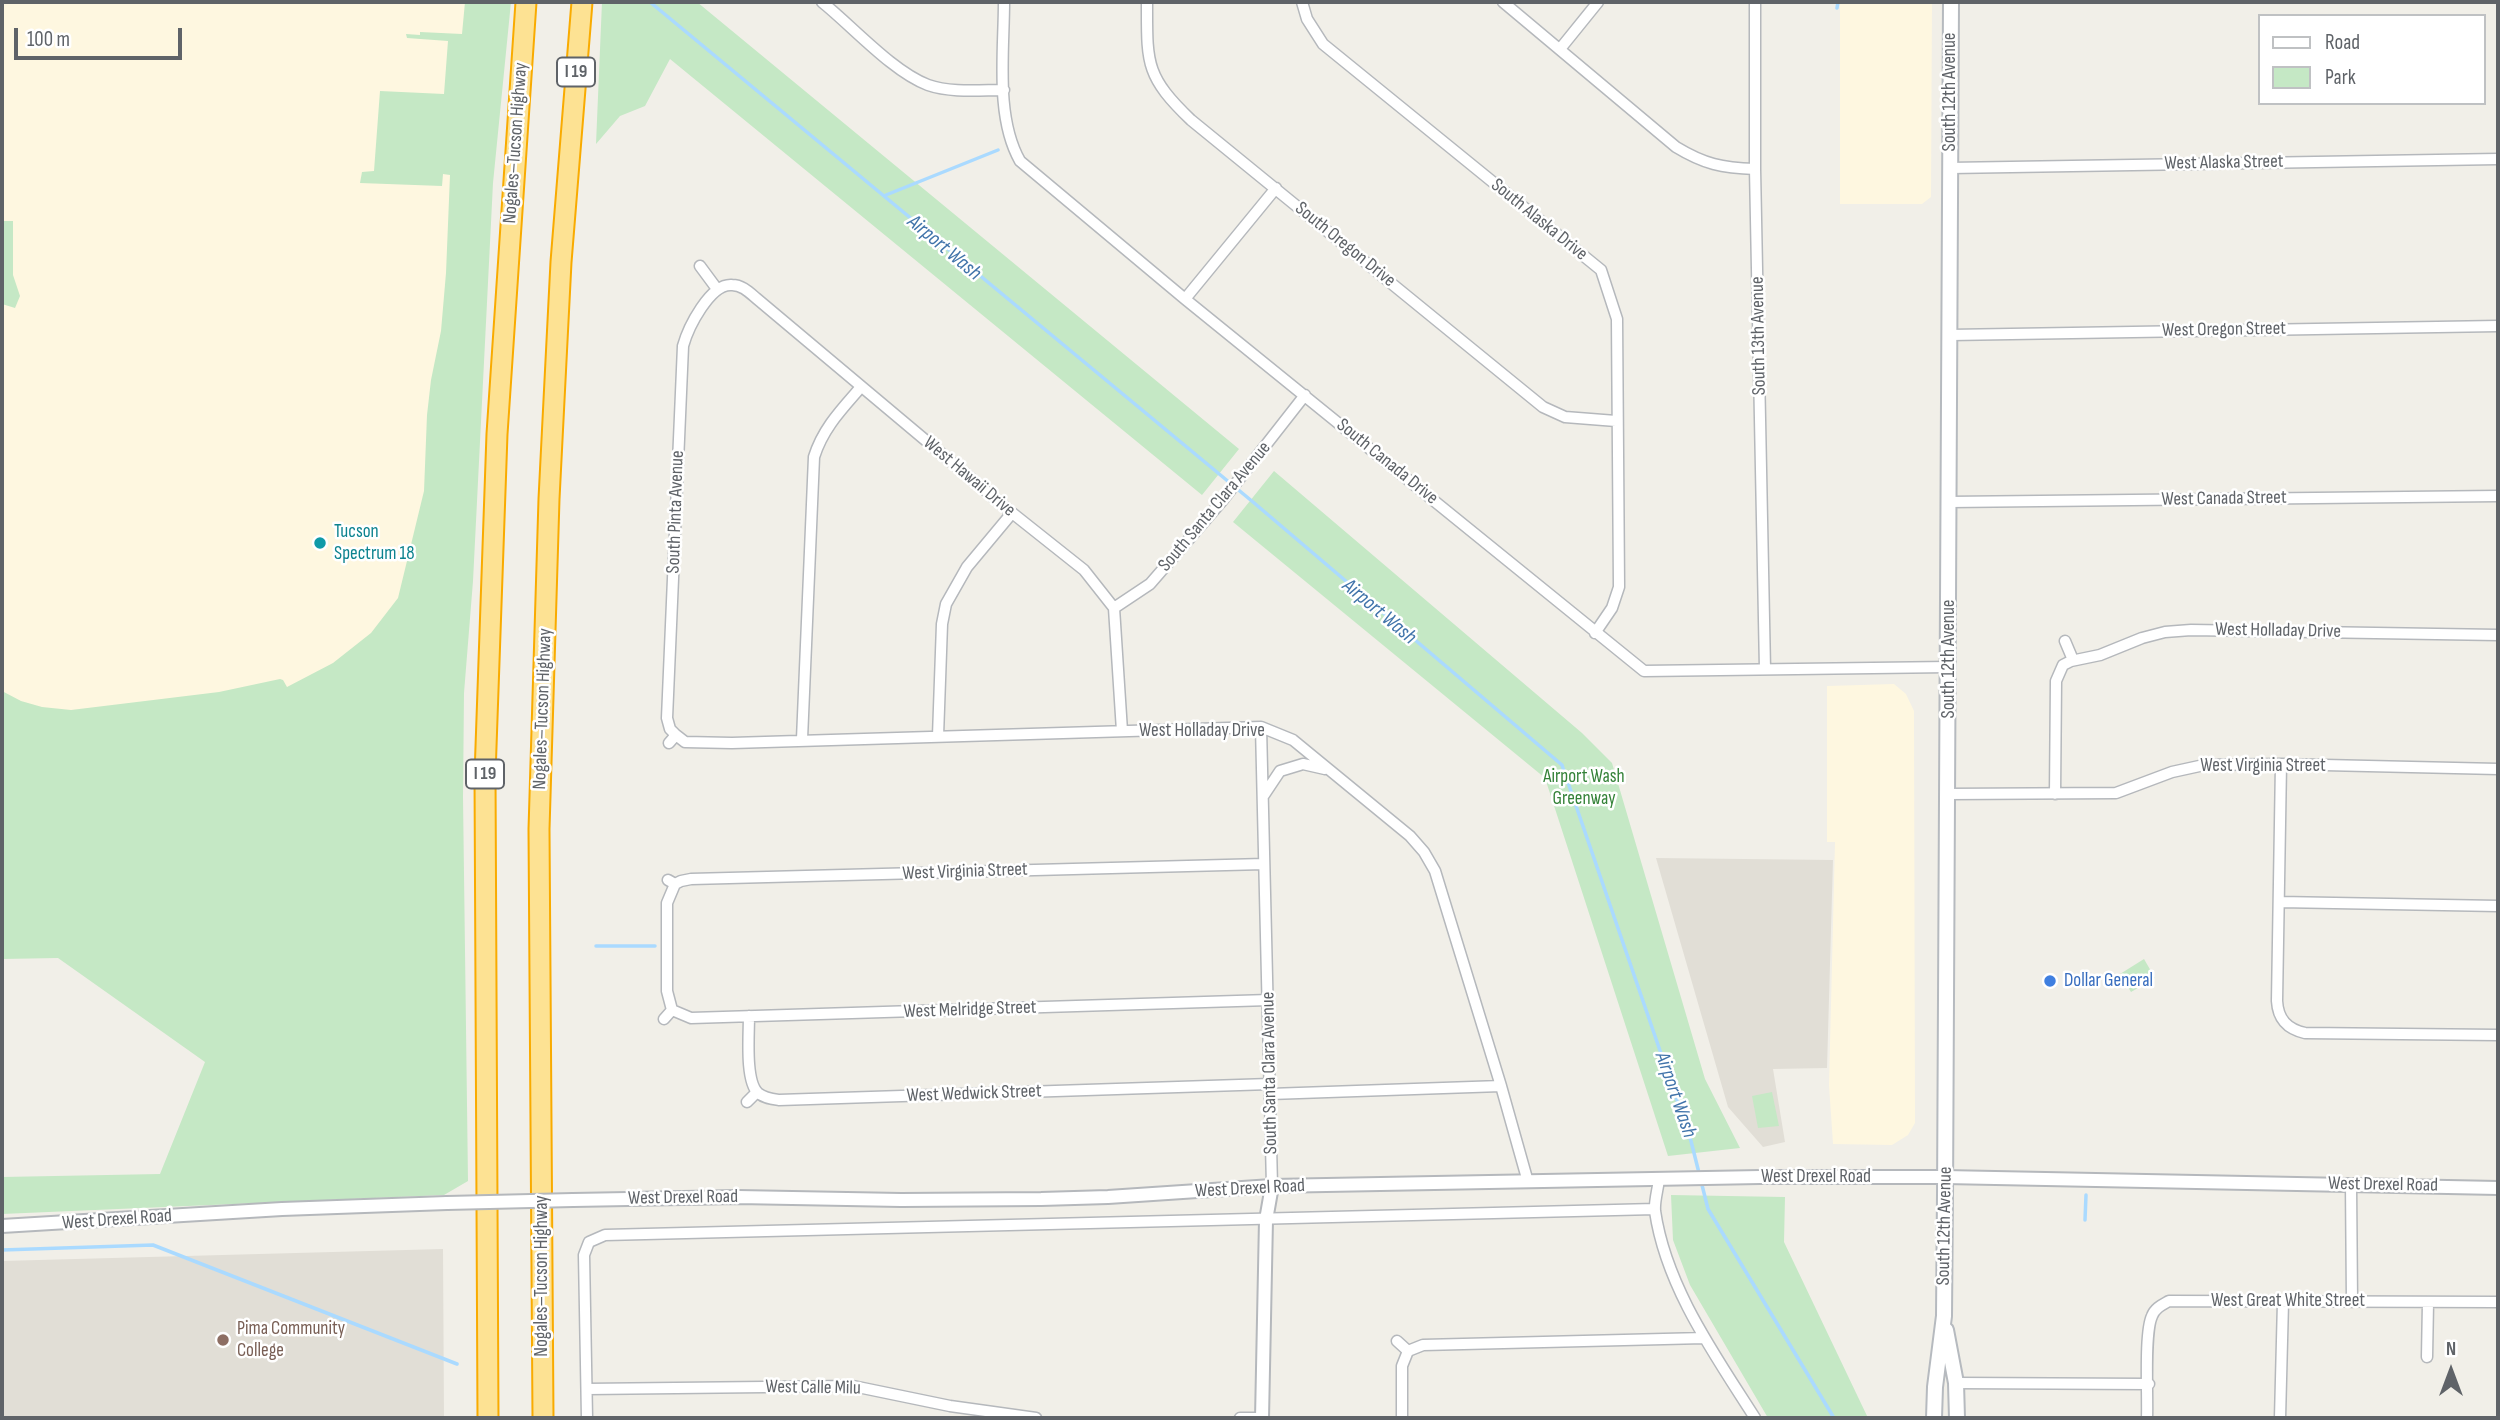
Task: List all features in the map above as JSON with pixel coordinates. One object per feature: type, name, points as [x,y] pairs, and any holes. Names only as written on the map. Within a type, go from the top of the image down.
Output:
[{"type":"highway","name":"Nogales–Tucson Highway","points":[[488,1418],[486,734],[497,434],[526,2]]},
{"type":"highway","name":"Nogales–Tucson Highway","points":[[543,1418],[540,815],[549,499],[561,262],[582,2]]},
{"type":"main road","name":"South 12th Avenue","points":[[1934,1418],[1944,1316],[1951,2]]},
{"type":"main road","name":"South 12th Avenue","points":[[1944,1316],[1956,1383],[1957,1418]]},
{"type":"street","points":[[822,2],[834,5],[898,67],[930,86],[1004,90]]},
{"type":"street","name":"South Canada Drive","points":[[1004,2],[1004,90],[1011,145],[1020,161],[1185,299],[1644,671],[1949,667]]},
{"type":"street","name":"South Oregon Drive","points":[[1147,2],[1147,48],[1154,78],[1169,99],[1191,120],[1543,407],[1565,417],[1616,421]]},
{"type":"street","name":"South Alaska Drive","points":[[1301,2],[1307,19],[1323,44],[1601,270],[1617,319],[1619,587],[1612,608],[1595,633]]},
{"type":"street","points":[[1503,2],[1676,147],[1725,168],[1755,169]]},
{"type":"street","points":[[1560,49],[1598,2]]},
{"type":"street","name":"South 13th Avenue","points":[[1755,2],[1755,169],[1765,669]]},
{"type":"street","name":"West Alaska Street","points":[[1950,168],[2498,159]]},
{"type":"street","points":[[1185,299],[1276,187]]},
{"type":"street","points":[[700,266],[718,289]]},
{"type":"street","name":"West Hawaii Drive","points":[[718,289],[733,285],[744,289],[1084,570],[1114,608]]},
{"type":"street","name":"South Pinta Avenue","points":[[673,739],[667,718],[683,346],[703,306],[718,289]]},
{"type":"street","name":"West Oregon Street","points":[[1950,335],[2498,326]]},
{"type":"street","points":[[802,739],[814,457],[829,425],[861,387]]},
{"type":"street","name":"South Santa Clara Avenue","points":[[1114,608],[1150,584],[1222,501],[1305,395]]},
{"type":"street","name":"West Canada Street","points":[[1949,502],[2498,496]]},
{"type":"street","points":[[938,736],[942,624],[946,604],[967,567],[1012,513]]},
{"type":"street","points":[[1114,608],[1122,731]]},
{"type":"street","name":"West Holladay Drive","points":[[2068,662],[2100,655],[2165,632],[2190,630],[2498,635]]},
{"type":"street","points":[[2055,793],[2056,681],[2068,662],[2065,641]]},
{"type":"street","name":"West Holladay Drive","points":[[673,739],[695,743],[1261,727],[1293,740],[1410,836],[1435,871],[1528,1182]]},
{"type":"street","name":"South Santa Clara Avenue","points":[[1261,727],[1272,1186],[1266,1220],[1262,1418]]},
{"type":"street","points":[[1262,799],[1280,771],[1303,764],[1330,770]]},
{"type":"street","points":[[2281,764],[2277,1001],[2284,1026],[2305,1033],[2498,1035]]},
{"type":"street","name":"West Virginia Street","points":[[1948,794],[2116,793],[2191,766],[2281,764],[2498,769]]},
{"type":"street","name":"West Virginia Street","points":[[672,1010],[667,991],[667,903],[671,882],[691,879],[1264,864]]},
{"type":"street","points":[[2280,902],[2498,906]]},
{"type":"street","name":"West Melridge Street","points":[[672,1010],[691,1018],[1269,1000]]},
{"type":"street","points":[[664,1019],[672,1010]]},
{"type":"street","points":[[747,1102],[757,1093],[751,1083],[749,1016]]},
{"type":"street","name":"West Wedwick Street","points":[[757,1093],[779,1100],[1501,1086]]},
{"type":"street","name":"West Drexel Road","points":[[2,1226],[282,1209],[447,1203],[738,1196],[901,1200],[1041,1199],[1272,1186],[1718,1177],[1945,1177],[2498,1188]]},
{"type":"street","points":[[1659,1180],[1655,1209],[1673,1279],[1704,1338],[1755,1418]]},
{"type":"street","points":[[2351,1184],[2352,1301]]},
{"type":"street","name":"West Drexel Road","points":[[587,1389],[584,1255],[589,1242],[604,1235],[1655,1209]]},
{"type":"street","name":"West Great White Street","points":[[2147,1418],[2148,1331],[2158,1303],[2176,1300],[2498,1302]]},
{"type":"street","points":[[2280,1418],[2283,1302]]},
{"type":"street","points":[[2427,1357],[2428,1303]]},
{"type":"street","points":[[1402,1418],[1404,1356],[1423,1345],[1704,1338]]},
{"type":"street","points":[[1397,1341],[1408,1352]]},
{"type":"street","points":[[1956,1383],[2149,1384]]},
{"type":"street","name":"West Calle Milu","points":[[587,1389],[853,1386],[950,1406],[1036,1418]]},
{"type":"street","points":[[587,1389],[587,1418]]},
{"type":"street","points":[[1240,1418],[1262,1418]]},
{"type":"shaded area","points":[[2,2],[477,2],[456,352],[382,710],[2,717]]},
{"type":"shaded area","points":[[1840,2],[1932,2],[1931,197],[1922,204],[1840,204]]},
{"type":"shaded area","points":[[1894,684],[1906,694],[1914,711],[1915,1123],[1908,1135],[1892,1145],[1833,1144],[1829,1085],[1835,842],[1827,842],[1827,686]]},
{"type":"shaded area","points":[[1656,858],[1833,860],[1827,1068],[1773,1069],[1785,1142],[1763,1147],[1728,1107]]},
{"type":"shaded area","name":"Pima Community College","points":[[443,1249],[444,1418],[2,1418],[2,1261]]},
{"type":"green space","points":[[465,2],[511,2],[493,183],[473,581],[464,693],[468,1181],[444,1195],[2,1214],[2,1177],[160,1174],[205,1062],[58,958],[2,959],[2,691],[21,701],[42,707],[71,710],[219,692],[280,679],[287,687],[333,663],[371,633],[398,598],[424,491],[427,415],[441,331],[446,273],[450,175],[443,174],[442,186],[360,183],[362,172],[374,171],[380,91],[444,94],[448,41],[407,38],[406,34],[462,34]]},
{"type":"green space","points":[[602,2],[697,2],[1239,449],[1202,495],[670,59],[645,106],[620,116],[596,144]]},
{"type":"green space","points":[[2,221],[13,221],[13,275],[20,296],[15,308],[2,304]]},
{"type":"green space","name":"Airport Wash Greenway","points":[[1274,471],[1582,733],[1612,763],[1705,1079],[1740,1148],[1668,1156],[1545,778],[1233,522]]},
{"type":"green space","points":[[2144,959],[2155,978],[2131,992],[2120,974]]},
{"type":"green space","points":[[1772,1092],[1779,1126],[1758,1128],[1752,1096]]},
{"type":"green space","points":[[1671,1195],[1785,1197],[1784,1242],[1868,1418],[1768,1418],[1690,1285],[1673,1240]]},
{"type":"waterway","name":"Airport Wash","points":[[650,2],[1253,502],[1562,765],[1691,1141],[1708,1209],[1834,1418]]},
{"type":"waterway","points":[[1837,8],[1838,2]]},
{"type":"waterway","points":[[886,195],[998,150]]},
{"type":"waterway","points":[[596,946],[655,946]]},
{"type":"waterway","points":[[2085,1220],[2086,1195]]},
{"type":"waterway","points":[[2,1250],[153,1245],[457,1364]]},
{"type":"place","name":"Tucson Spectrum 18","points":[[320,543]]},
{"type":"place","name":"Dollar General","points":[[2050,981]]},
{"type":"place","name":"Pima Community College","points":[[223,1340]]}]
